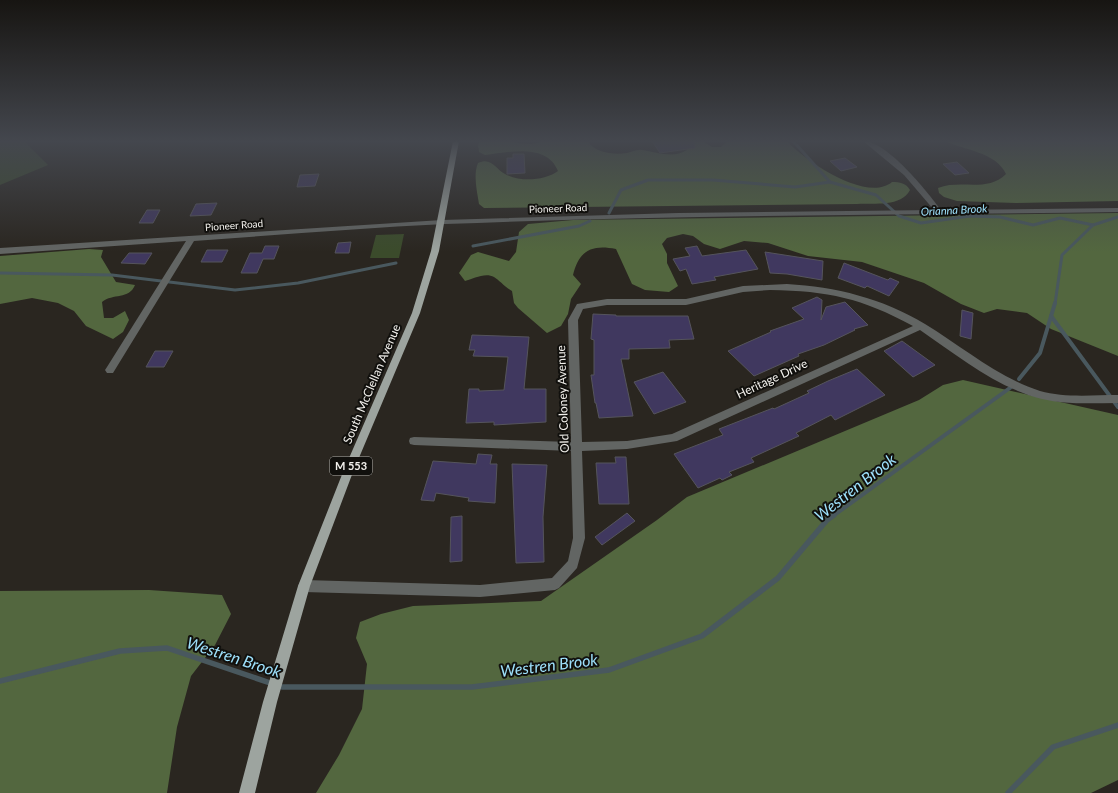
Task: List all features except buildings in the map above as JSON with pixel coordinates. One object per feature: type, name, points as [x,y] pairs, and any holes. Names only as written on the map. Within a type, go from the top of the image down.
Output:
[{"type":"main road","name":"South McClellan Avenue","points":[[247,793],[270,702],[304,586],[348,472],[416,313],[435,251],[450,178]]},
{"type":"street","points":[[912,178],[924,191],[940,213]]},
{"type":"street","name":"Pioneer Road","points":[[0,251],[442,222],[678,214],[940,213],[1118,210]]},
{"type":"street","points":[[110,370],[192,238]]},
{"type":"street","name":"Old Coloney Avenue","points":[[304,586],[480,591],[556,584],[573,564],[579,538],[573,320],[580,306],[602,301],[687,302],[744,289],[780,288],[822,291],[862,298],[894,311],[921,326]]},
{"type":"street","points":[[921,326],[992,372],[1019,386],[1042,395],[1074,399],[1118,399]]},
{"type":"street","name":"Heritage Drive","points":[[414,441],[577,447],[627,445],[674,438],[921,326]]},
{"type":"green space","points":[[0,178],[17,178],[0,185]]},
{"type":"green space","points":[[476,178],[839,178],[853,184],[868,187],[881,187],[892,182],[898,182],[905,184],[910,190],[906,195],[894,202],[879,204],[484,208],[479,204]]},
{"type":"green space","points":[[1001,178],[1118,178],[1118,201],[1016,203],[957,201],[944,197],[939,193],[938,188],[956,185],[991,183]]},
{"type":"green space","points":[[1118,213],[1118,356],[1051,329],[1027,313],[997,309],[984,313],[961,304],[924,283],[862,262],[808,256],[768,243],[744,241],[720,249],[704,244],[693,236],[683,234],[667,238],[662,244],[667,254],[667,263],[678,286],[669,292],[645,290],[632,284],[616,249],[600,248],[587,251],[579,260],[573,275],[581,284],[571,299],[568,314],[561,326],[547,333],[518,308],[514,303],[512,291],[496,278],[487,275],[465,281],[459,273],[471,255],[478,252],[509,261],[516,252],[519,232],[528,224],[573,220]]},
{"type":"green space","points":[[404,234],[399,258],[370,258],[376,235]]},
{"type":"green space","points":[[89,249],[103,250],[101,257],[116,282],[135,285],[129,293],[106,299],[102,302],[104,318],[113,318],[125,311],[129,320],[123,332],[113,339],[86,326],[74,311],[58,303],[32,298],[0,304],[0,256]]},
{"type":"green space","points":[[963,380],[1118,415],[1118,780],[1091,793],[316,793],[339,755],[362,709],[367,664],[356,638],[360,622],[381,614],[413,606],[541,601],[657,520],[687,497],[919,400],[943,385]]},
{"type":"green space","points":[[149,590],[222,595],[231,614],[215,645],[191,676],[177,727],[167,793],[0,793],[0,591]]},
{"type":"waterway","name":"Orianna Brook","points":[[826,178],[830,182]]},
{"type":"waterway","points":[[609,213],[621,190],[648,180],[713,180],[795,187],[830,182]]},
{"type":"waterway","name":"Orianna Brook","points":[[830,182],[876,195],[899,216],[921,223],[970,216],[1000,217],[1033,225],[1060,218],[1093,225]]},
{"type":"waterway","name":"Orianna Brook","points":[[1093,225],[1118,217]]},
{"type":"waterway","points":[[473,246],[579,226],[590,221]]},
{"type":"waterway","name":"Westren Brook","points":[[1055,304],[1062,255],[1093,225]]},
{"type":"waterway","points":[[0,273],[112,275],[235,290],[298,283],[396,263]]},
{"type":"waterway","name":"Westren Brook","points":[[1051,316],[1055,303]]},
{"type":"waterway","name":"Westren Brook","points":[[1019,379],[1040,353],[1051,316]]},
{"type":"waterway","points":[[1051,316],[1118,407]]},
{"type":"waterway","name":"Westren Brook","points":[[833,516],[1014,385]]},
{"type":"waterway","name":"Westren Brook","points":[[0,681],[120,651],[167,648],[282,687],[472,687],[609,670],[702,636],[778,578],[827,520],[834,515]]},
{"type":"waterway","points":[[1008,793],[1053,747],[1118,725]]}]
